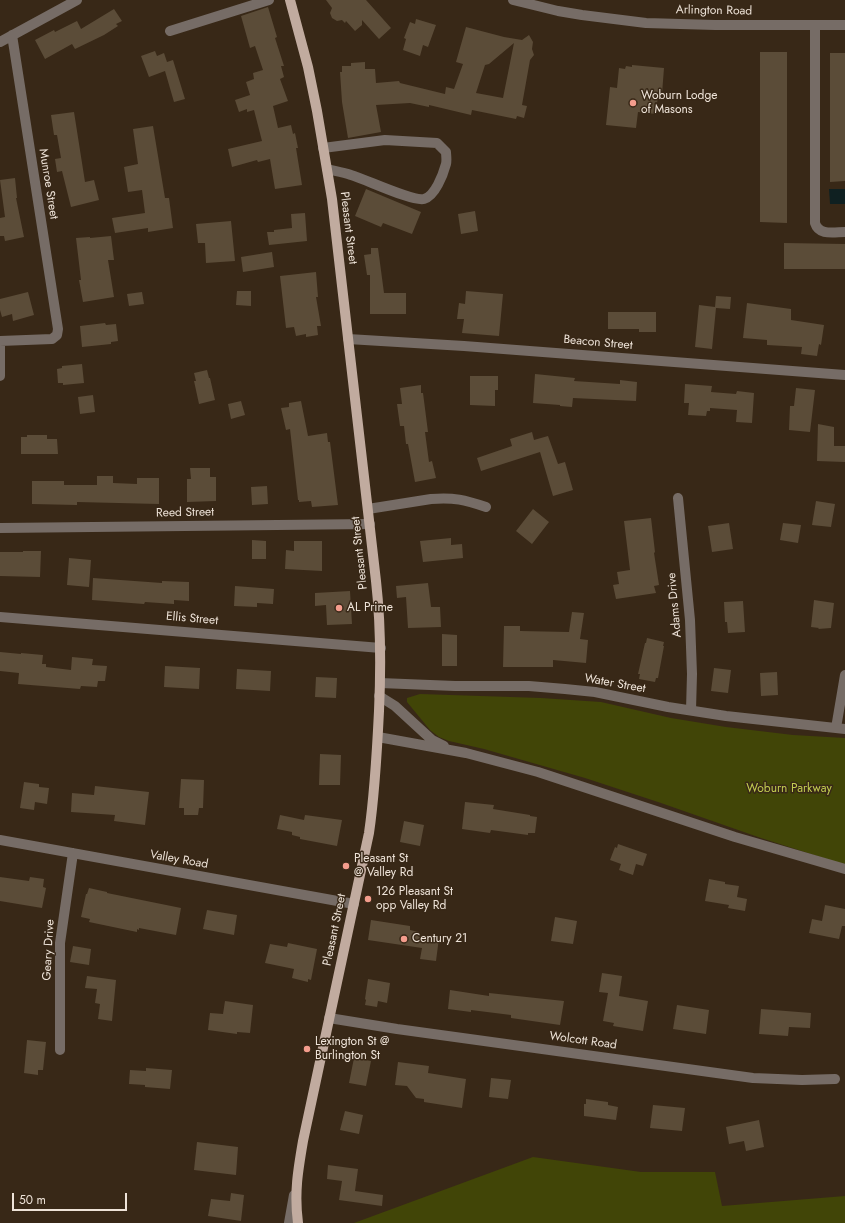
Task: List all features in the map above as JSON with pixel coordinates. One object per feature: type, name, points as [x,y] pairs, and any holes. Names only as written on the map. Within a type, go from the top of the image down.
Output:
[{"type":"main road","name":"Pleasant Street","points":[[290,0],[317,111],[332,199],[379,606],[381,648],[378,737],[373,804],[369,833],[303,1141],[298,1174],[296,1204],[298,1223]]},
{"type":"street","points":[[0,42],[77,0]]},
{"type":"street","points":[[170,32],[269,0]]},
{"type":"street","name":"Arlington Road","points":[[513,0],[552,10],[639,22],[680,24],[845,25]]},
{"type":"street","points":[[815,25],[815,223],[816,227],[822,232],[845,232]]},
{"type":"street","name":"Munroe Street","points":[[0,341],[47,340],[56,337],[58,331],[58,323],[12,35]]},
{"type":"street","points":[[323,148],[385,140],[438,143],[446,152],[446,163],[436,187],[431,195],[423,199],[415,199],[350,174],[327,169]]},
{"type":"street","name":"Beacon Street","points":[[348,339],[464,346],[845,375]]},
{"type":"street","points":[[0,341],[0,376]]},
{"type":"street","points":[[368,509],[441,498],[462,500],[486,507]]},
{"type":"street","name":"Adams Drive","points":[[678,498],[690,620],[692,674],[691,710]]},
{"type":"street","name":"Reed Street","points":[[0,528],[370,524]]},
{"type":"street","name":"Ellis Street","points":[[0,617],[381,648]]},
{"type":"street","points":[[840,729],[845,675]]},
{"type":"street","name":"Water Street","points":[[380,683],[553,687],[595,692],[726,716],[840,729]]},
{"type":"street","points":[[380,696],[396,706],[432,740],[457,751]]},
{"type":"street","points":[[378,737],[457,751],[538,772],[735,837],[845,868]]},
{"type":"street","name":"Valley Road","points":[[0,840],[354,904]]},
{"type":"street","name":"Geary Drive","points":[[60,1050],[60,943],[74,853]]},
{"type":"street","name":"Wolcott Road","points":[[329,1018],[404,1030],[753,1078],[802,1080],[835,1079]]},
{"type":"street","points":[[289,1223],[298,1174]]},
{"type":"green space","name":"Woburn Parkway","points":[[420,694],[541,698],[601,702],[671,718],[726,727],[793,735],[845,738],[845,864],[761,838],[585,778],[439,737],[430,730],[407,702],[407,698]]},
{"type":"green space","points":[[533,1157],[641,1172],[715,1172],[722,1206],[845,1196],[845,1223],[354,1223]]},
{"type":"shaded area","points":[[829,189],[845,189],[845,204],[830,204]]},
{"type":"building","points":[[326,0],[366,0],[391,28],[379,39],[362,20],[362,25],[355,31],[346,21],[345,23],[342,20],[337,21],[332,18],[330,13],[332,8]]},
{"type":"building","points":[[268,7],[277,37],[275,38],[284,66],[281,66],[284,77],[280,79],[288,101],[273,106],[278,128],[291,125],[293,134],[295,133],[302,185],[275,189],[270,159],[258,162],[257,160],[232,167],[228,149],[262,141],[254,110],[247,112],[247,109],[239,112],[235,100],[250,95],[246,82],[254,79],[253,73],[263,70],[255,46],[250,48],[241,16]]},
{"type":"building","points":[[114,9],[122,21],[116,24],[118,26],[104,35],[75,49],[72,44],[45,59],[35,40],[54,30],[55,32],[77,21],[81,29]]},
{"type":"building","points":[[416,19],[436,25],[428,47],[423,45],[420,56],[403,50],[406,39],[404,38],[410,22],[415,24]]},
{"type":"building","points":[[466,27],[522,40],[529,35],[533,42],[532,49],[534,55],[530,60],[522,105],[527,106],[524,118],[517,116],[516,119],[472,110],[471,115],[429,105],[429,107],[410,103],[376,105],[381,132],[348,138],[342,102],[340,72],[342,72],[342,66],[351,66],[351,63],[365,62],[365,69],[375,69],[376,83],[399,81],[400,83],[445,94],[446,87],[454,89],[463,64],[456,62]],"holes":[[[514,43],[503,98],[476,93],[485,65],[489,64]]]},
{"type":"building","points":[[155,51],[157,56],[164,53],[167,62],[173,60],[185,99],[174,102],[165,71],[149,77],[141,56]]},
{"type":"building","points":[[760,52],[787,52],[787,223],[760,222]]},
{"type":"building","points":[[830,53],[845,53],[845,181],[830,182]]},
{"type":"building","name":"Woburn Lodge of Masons","points":[[632,65],[664,68],[662,94],[658,94],[656,114],[638,112],[636,128],[606,125],[610,87],[617,88],[619,68],[625,69],[626,66],[632,67]]},
{"type":"building","points":[[74,112],[85,182],[94,180],[99,200],[71,207],[62,171],[57,172],[55,159],[61,158],[57,135],[54,135],[51,115]]},
{"type":"building","points":[[153,126],[165,198],[169,198],[173,228],[148,232],[148,228],[115,233],[112,218],[145,213],[142,190],[128,192],[124,167],[138,164],[133,129]]},
{"type":"building","points":[[15,178],[16,198],[24,237],[5,241],[4,236],[0,236],[0,218],[5,217],[0,180]]},
{"type":"building","points":[[366,189],[421,212],[412,234],[383,223],[381,227],[355,216]]},
{"type":"building","points":[[475,211],[478,231],[461,234],[458,214]]},
{"type":"building","points":[[305,213],[307,241],[269,245],[267,232],[292,228],[291,214]]},
{"type":"building","points":[[231,221],[235,261],[206,263],[205,243],[198,243],[196,224]]},
{"type":"building","points":[[111,236],[114,260],[108,260],[114,297],[83,302],[79,280],[81,280],[76,238]]},
{"type":"building","points":[[784,243],[845,244],[845,269],[784,269]]},
{"type":"building","points":[[371,248],[378,248],[384,293],[406,293],[406,314],[370,314],[370,275],[367,275],[364,255],[371,254]]},
{"type":"building","points":[[272,252],[274,267],[243,272],[241,257]]},
{"type":"building","points":[[316,272],[318,297],[316,297],[321,326],[317,326],[318,335],[306,337],[306,334],[296,336],[294,327],[286,328],[280,276]]},
{"type":"building","points":[[237,291],[251,291],[251,306],[236,305]]},
{"type":"building","points":[[466,291],[503,294],[499,336],[462,333],[464,319],[457,319],[459,303],[465,304]]},
{"type":"building","points":[[28,292],[34,315],[13,321],[12,314],[2,317],[0,310],[0,299]]},
{"type":"building","points":[[142,292],[144,304],[129,306],[127,294]]},
{"type":"building","points":[[716,296],[731,297],[730,309],[716,308],[712,349],[695,347],[699,305],[715,307]]},
{"type":"building","points":[[747,303],[791,309],[791,320],[824,325],[821,345],[819,344],[817,356],[801,354],[802,347],[767,345],[767,340],[743,338]]},
{"type":"building","points":[[608,312],[656,312],[656,332],[639,332],[639,329],[608,329]]},
{"type":"building","points":[[105,323],[106,325],[116,324],[118,341],[111,342],[111,344],[82,347],[80,326]]},
{"type":"building","points":[[82,364],[84,383],[63,385],[63,383],[58,383],[57,369],[62,368],[62,366]]},
{"type":"building","points":[[207,370],[215,400],[199,404],[194,381],[196,381],[194,373]]},
{"type":"building","points":[[535,374],[575,378],[574,381],[620,384],[620,380],[637,382],[636,401],[573,398],[572,407],[533,403]]},
{"type":"building","points":[[470,376],[498,376],[498,390],[495,390],[495,406],[470,405]]},
{"type":"building","points":[[685,384],[712,386],[711,392],[736,394],[737,391],[754,393],[752,423],[736,422],[737,410],[710,408],[710,411],[707,411],[706,416],[688,415],[689,403],[684,403]]},
{"type":"building","points":[[421,385],[428,432],[425,432],[429,462],[432,461],[436,478],[415,482],[408,444],[406,444],[404,426],[400,426],[397,404],[402,404],[400,388]]},
{"type":"building","points":[[796,388],[815,390],[810,432],[789,430],[790,406],[794,406]]},
{"type":"building","points":[[93,395],[95,412],[80,414],[78,397]]},
{"type":"building","points":[[241,401],[245,415],[231,419],[228,404]]},
{"type":"building","points":[[301,401],[308,436],[327,433],[328,442],[330,442],[338,505],[312,507],[311,501],[299,502],[298,500],[290,429],[286,430],[281,408],[289,407],[289,403]]},
{"type":"building","points":[[818,424],[834,427],[834,446],[845,446],[845,462],[817,461]]},
{"type":"building","points":[[532,432],[534,440],[548,436],[558,464],[565,462],[573,490],[553,496],[540,452],[481,471],[477,458],[512,446],[510,439]]},
{"type":"building","points":[[27,435],[47,435],[47,439],[57,439],[58,454],[21,454],[21,437],[27,437]]},
{"type":"building","points":[[190,468],[210,468],[210,477],[216,477],[216,501],[187,502],[187,479],[191,479]]},
{"type":"building","points":[[97,476],[113,476],[113,483],[137,484],[137,478],[159,478],[159,504],[77,502],[77,505],[32,504],[32,481],[64,481],[64,485],[97,485]]},
{"type":"building","points":[[267,486],[268,504],[252,505],[251,487]]},
{"type":"building","points":[[816,501],[835,504],[831,527],[812,525]]},
{"type":"building","points":[[533,509],[549,522],[532,544],[516,531]]},
{"type":"building","points":[[651,518],[659,585],[654,586],[656,593],[616,599],[613,585],[619,584],[617,572],[630,570],[624,521]]},
{"type":"building","points":[[729,523],[733,549],[712,552],[708,526]]},
{"type":"building","points":[[783,523],[801,525],[798,543],[780,540]]},
{"type":"building","points":[[451,538],[451,545],[462,544],[463,558],[423,562],[420,541]]},
{"type":"building","points":[[252,540],[266,541],[266,559],[252,559]]},
{"type":"building","points":[[294,541],[322,541],[322,571],[285,569],[286,550],[294,551]]},
{"type":"building","points":[[41,551],[40,577],[0,576],[0,552]]},
{"type":"building","points":[[69,558],[91,560],[89,587],[67,585]]},
{"type":"building","points":[[93,578],[162,583],[162,581],[189,582],[189,601],[174,600],[174,604],[145,602],[144,604],[92,600]]},
{"type":"building","points":[[428,583],[431,607],[440,607],[441,627],[408,628],[406,597],[397,598],[396,586]]},
{"type":"building","points":[[235,586],[274,589],[273,604],[257,603],[257,607],[234,606]]},
{"type":"building","name":"AL Prime","points":[[350,591],[352,624],[327,625],[326,605],[315,606],[315,593]]},
{"type":"building","points":[[814,600],[834,603],[831,628],[818,629],[819,628],[811,627]]},
{"type":"building","points":[[743,601],[745,632],[728,633],[727,622],[725,622],[724,602]]},
{"type":"building","points":[[572,612],[584,613],[580,639],[588,640],[586,663],[553,660],[553,667],[503,667],[504,626],[520,626],[520,631],[569,632]]},
{"type":"building","points":[[442,634],[457,635],[457,666],[442,666]]},
{"type":"building","points":[[647,638],[664,642],[658,678],[656,678],[655,682],[639,679],[640,674],[638,674]]},
{"type":"building","points":[[0,652],[43,655],[42,664],[46,664],[46,667],[71,670],[72,657],[93,659],[92,665],[107,666],[105,681],[98,681],[97,687],[81,686],[80,689],[18,684],[19,673],[0,671]]},
{"type":"building","points":[[165,666],[200,668],[199,689],[164,687]]},
{"type":"building","points":[[714,668],[731,670],[728,693],[711,691]]},
{"type":"building","points":[[237,669],[271,671],[270,691],[236,689]]},
{"type":"building","points":[[777,672],[778,695],[761,696],[760,673]]},
{"type":"building","points":[[316,677],[337,678],[336,698],[315,697]]},
{"type":"building","points":[[320,754],[341,755],[340,785],[319,785]]},
{"type":"building","points":[[181,779],[204,780],[203,808],[199,808],[198,815],[184,815],[184,808],[179,808]]},
{"type":"building","points":[[24,782],[39,784],[39,787],[49,788],[47,804],[35,802],[34,810],[20,808]]},
{"type":"building","points":[[95,786],[149,792],[145,825],[114,821],[115,815],[71,812],[72,793],[94,795]]},
{"type":"building","points":[[465,802],[494,805],[493,809],[537,817],[535,833],[528,833],[528,835],[491,830],[490,833],[462,829]]},
{"type":"building","points":[[280,815],[304,820],[305,815],[342,820],[337,846],[300,839],[300,837],[292,835],[292,832],[277,829]]},
{"type":"building","points":[[404,821],[424,825],[420,846],[400,842]]},
{"type":"building","points":[[618,844],[647,854],[643,866],[636,864],[633,875],[619,870],[621,864],[610,860],[615,847],[617,848]]},
{"type":"building","points":[[0,877],[29,881],[30,877],[44,879],[43,887],[46,888],[42,908],[0,901]]},
{"type":"building","points":[[709,879],[725,882],[725,884],[739,886],[737,897],[747,899],[745,911],[728,908],[729,905],[705,901]]},
{"type":"building","points":[[89,888],[181,908],[176,935],[139,928],[139,930],[137,929],[137,932],[89,922],[90,919],[81,917],[86,894]]},
{"type":"building","points":[[825,905],[845,909],[845,926],[842,926],[839,939],[809,933],[812,919],[822,921]]},
{"type":"building","points":[[207,910],[237,915],[234,935],[203,929]]},
{"type":"building","points":[[555,917],[577,921],[573,944],[551,941]]},
{"type":"building","name":"Century 21","points":[[371,920],[410,926],[410,930],[419,932],[419,935],[439,938],[436,961],[420,959],[422,948],[368,940]]},
{"type":"building","points":[[288,943],[317,949],[311,980],[308,979],[308,982],[292,978],[294,969],[265,963],[270,944],[287,947]]},
{"type":"building","points":[[73,946],[91,949],[89,965],[70,962]]},
{"type":"building","points":[[602,973],[622,976],[619,996],[648,1001],[643,1031],[613,1026],[614,1023],[603,1021],[608,993],[599,992]]},
{"type":"building","points":[[87,976],[116,980],[112,1021],[98,1019],[100,1004],[95,1003],[97,989],[85,988]]},
{"type":"building","points":[[368,979],[390,983],[387,1003],[378,1001],[377,1007],[365,1005]]},
{"type":"building","points":[[450,990],[489,996],[489,993],[564,1001],[560,1025],[511,1018],[511,1015],[448,1009]]},
{"type":"building","points":[[225,1001],[253,1005],[250,1033],[237,1032],[237,1034],[208,1030],[210,1013],[223,1014]]},
{"type":"building","points":[[677,1005],[709,1010],[706,1034],[673,1029]]},
{"type":"building","points":[[761,1009],[811,1013],[810,1028],[789,1027],[788,1036],[759,1034]]},
{"type":"building","points":[[27,1040],[46,1042],[43,1070],[38,1070],[38,1075],[24,1073]]},
{"type":"building","points":[[354,1058],[371,1061],[366,1086],[349,1083]]},
{"type":"building","points":[[398,1062],[429,1066],[428,1073],[466,1079],[462,1108],[424,1102],[424,1099],[416,1098],[407,1086],[395,1085]]},
{"type":"building","points":[[146,1068],[172,1070],[170,1089],[129,1084],[130,1070],[146,1071]]},
{"type":"building","points":[[491,1078],[511,1080],[508,1099],[489,1097]]},
{"type":"building","points":[[586,1099],[608,1102],[608,1105],[618,1107],[616,1120],[584,1116],[584,1104],[586,1104]]},
{"type":"building","points":[[653,1105],[685,1108],[682,1131],[650,1128]]},
{"type":"building","points":[[345,1111],[363,1115],[359,1134],[340,1130]]},
{"type":"building","points":[[759,1120],[764,1147],[746,1151],[744,1141],[729,1144],[726,1127]]},
{"type":"building","points":[[197,1142],[238,1147],[236,1175],[194,1170]]},
{"type":"building","points":[[328,1165],[358,1169],[355,1191],[383,1195],[382,1206],[339,1200],[342,1181],[327,1179]]},
{"type":"building","points":[[231,1193],[244,1195],[241,1221],[208,1216],[211,1199],[230,1201]]},
{"type":"place","name":"Woburn Lodge of Masons","points":[[633,103]]},
{"type":"place","name":"AL Prime","points":[[339,608]]},
{"type":"place","name":"Pleasant St @ Valley Rd","points":[[346,866]]},
{"type":"place","name":"126 Pleasant St opp Valley Rd","points":[[368,899]]},
{"type":"place","name":"Century 21","points":[[404,939]]},
{"type":"place","name":"Lexington St @ Burlington St","points":[[307,1049]]}]
